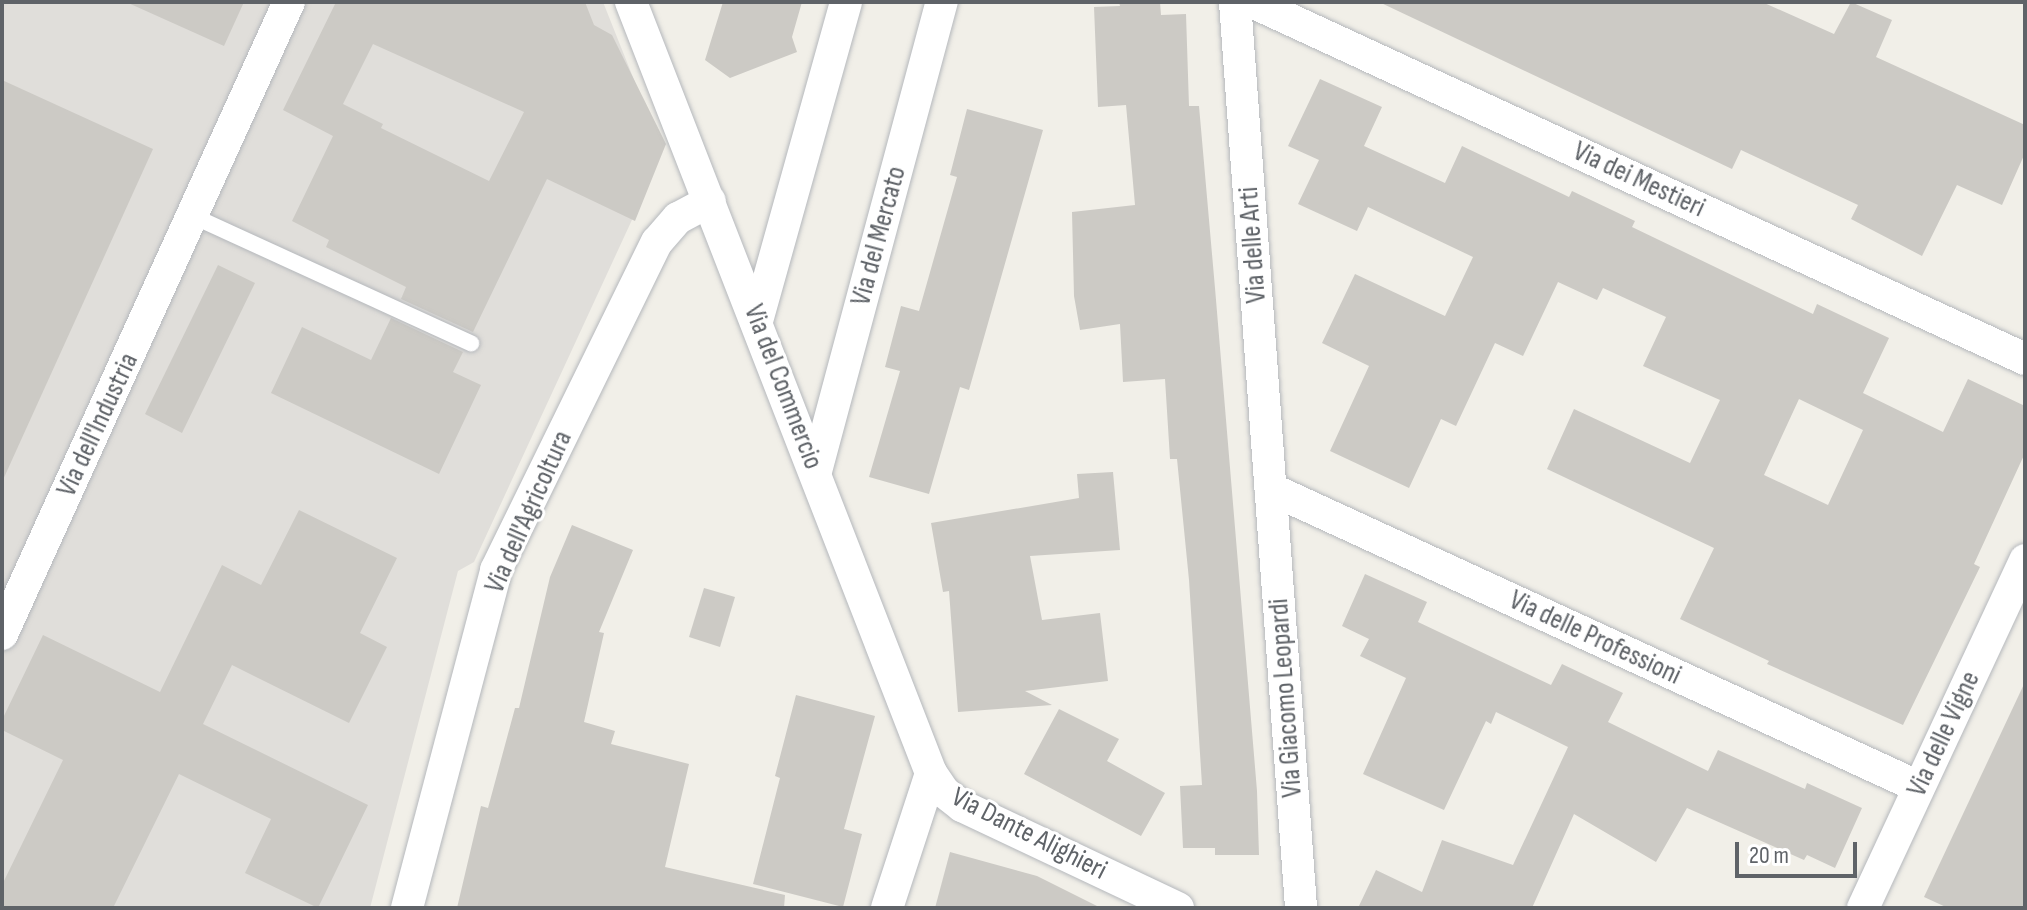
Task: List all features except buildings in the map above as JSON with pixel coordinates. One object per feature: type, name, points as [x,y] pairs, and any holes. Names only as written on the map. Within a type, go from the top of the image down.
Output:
[{"type":"street","name":"Via dell'Industria","points":[[2,634],[289,2]]},
{"type":"street","name":"Via del Commercio","points":[[631,2],[931,773]]},
{"type":"street","points":[[757,321],[846,2]]},
{"type":"street","name":"Via del Mercato","points":[[816,471],[942,2]]},
{"type":"street","name":"Via delle Arti","points":[[1235,2],[1271,489]]},
{"type":"street","name":"Via dei Mestieri","points":[[1252,2],[2025,359]]},
{"type":"street","name":"Via dell'Agricoltura","points":[[407,908],[496,570],[657,242],[678,218],[710,201]]},
{"type":"street","name":"Via delle Professioni","points":[[1271,489],[1919,787]]},
{"type":"street","name":"Via Giacomo Leopardi","points":[[1271,489],[1301,908]]},
{"type":"street","name":"Via delle Vigne","points":[[1863,908],[2025,560]]},
{"type":"street","points":[[887,908],[913,819],[931,773]]},
{"type":"street","name":"Via Dante Alighieri","points":[[931,773],[944,792],[962,806],[1178,908]]},
{"type":"lane","points":[[193,216],[471,343]]},
{"type":"shaded area","points":[[2,2],[603,2],[660,145],[643,196],[474,562],[458,571],[370,908],[2,908]]}]
